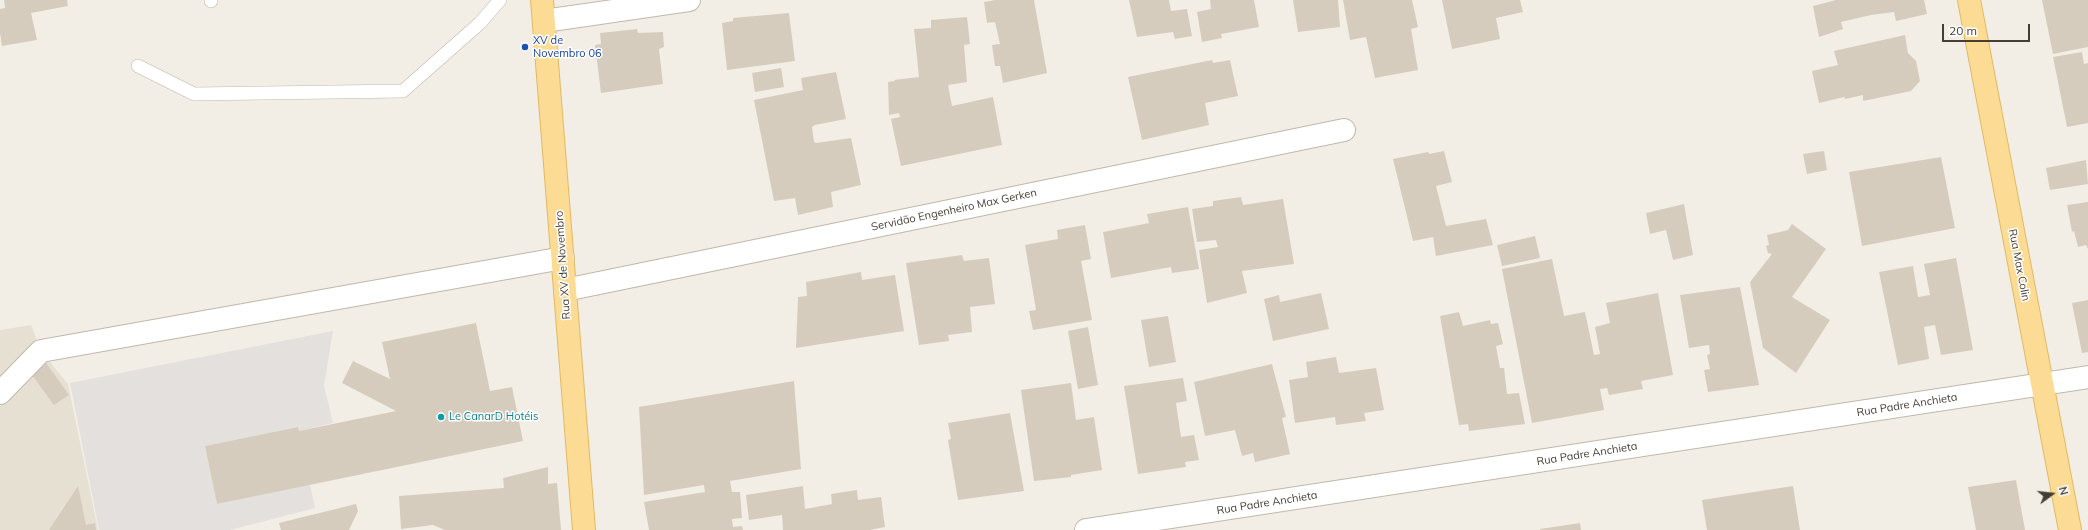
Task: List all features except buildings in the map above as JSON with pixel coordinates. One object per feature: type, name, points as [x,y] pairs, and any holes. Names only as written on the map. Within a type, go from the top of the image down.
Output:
[{"type":"main road","name":"Rua XV de Novembro","points":[[542,0],[584,530]]},
{"type":"main road","name":"Rua Max Colin","points":[[1969,0],[2070,530]]},
{"type":"street","points":[[544,21],[689,0]]},
{"type":"street","name":"Servidão Engenheiro Max Gerken","points":[[565,290],[1344,130]]},
{"type":"street","points":[[0,393],[41,351],[563,258]]},
{"type":"street","name":"Rua Padre Anchieta","points":[[1086,530],[2088,378]]},
{"type":"lane","points":[[138,66],[194,94],[403,91],[480,22],[500,0]]},
{"type":"shaded area","points":[[31,325],[41,351],[68,384],[98,530],[0,530],[0,330]]},
{"type":"shaded area","points":[[333,331],[324,386],[333,423],[299,431],[298,427],[205,446],[217,504],[310,484],[315,508],[230,530],[99,530],[70,383]]},
{"type":"place","name":"XV de Novembro 06","points":[[525,47]]},
{"type":"place","name":"Le CanarD Hotéis","points":[[441,417]]}]
